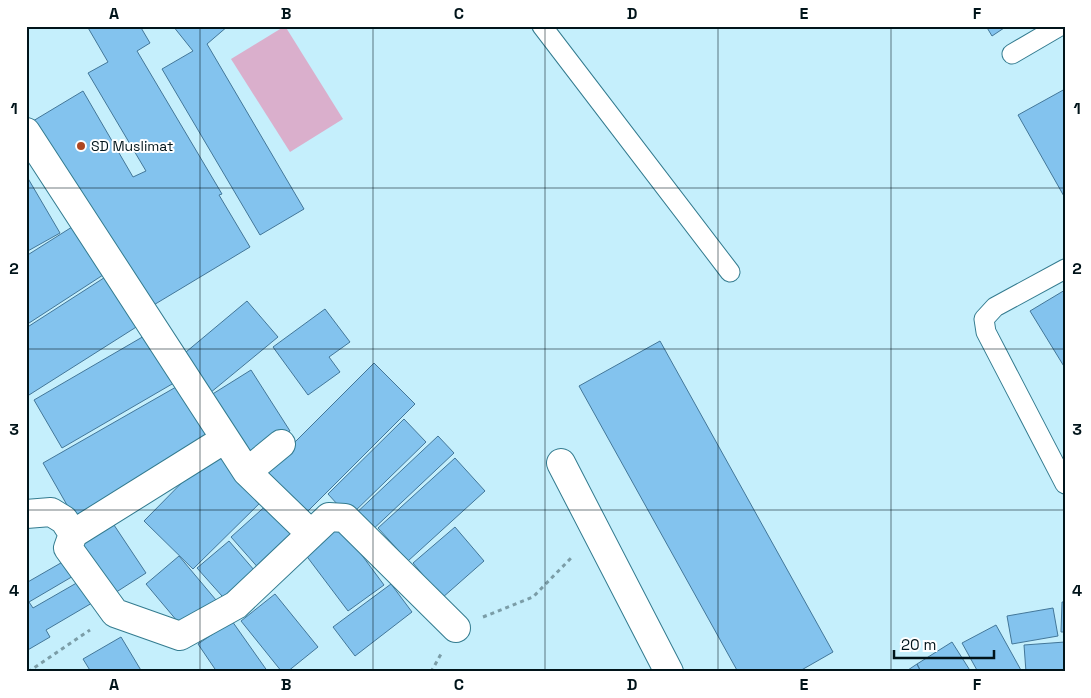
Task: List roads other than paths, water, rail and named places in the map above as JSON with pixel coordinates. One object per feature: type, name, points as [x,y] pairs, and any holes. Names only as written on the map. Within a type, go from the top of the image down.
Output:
[{"type":"street","points":[[26,132],[247,472],[311,534]]},
{"type":"street","points":[[225,439],[73,534],[68,548],[116,613],[180,636],[236,605],[329,517],[345,518],[456,628]]},
{"type":"street","points":[[247,472],[281,444]]},
{"type":"street","points":[[561,463],[669,672]]},
{"type":"street","points":[[26,514],[51,512],[64,520],[73,534]]},
{"type":"lane","points":[[542,26],[730,272]]},
{"type":"lane","points":[[1012,54],[1060,26]]},
{"type":"lane","points":[[1065,269],[995,307],[984,319],[986,332],[1065,484]]},
{"type":"place","name":"SD Muslimat","points":[[81,146]]}]
